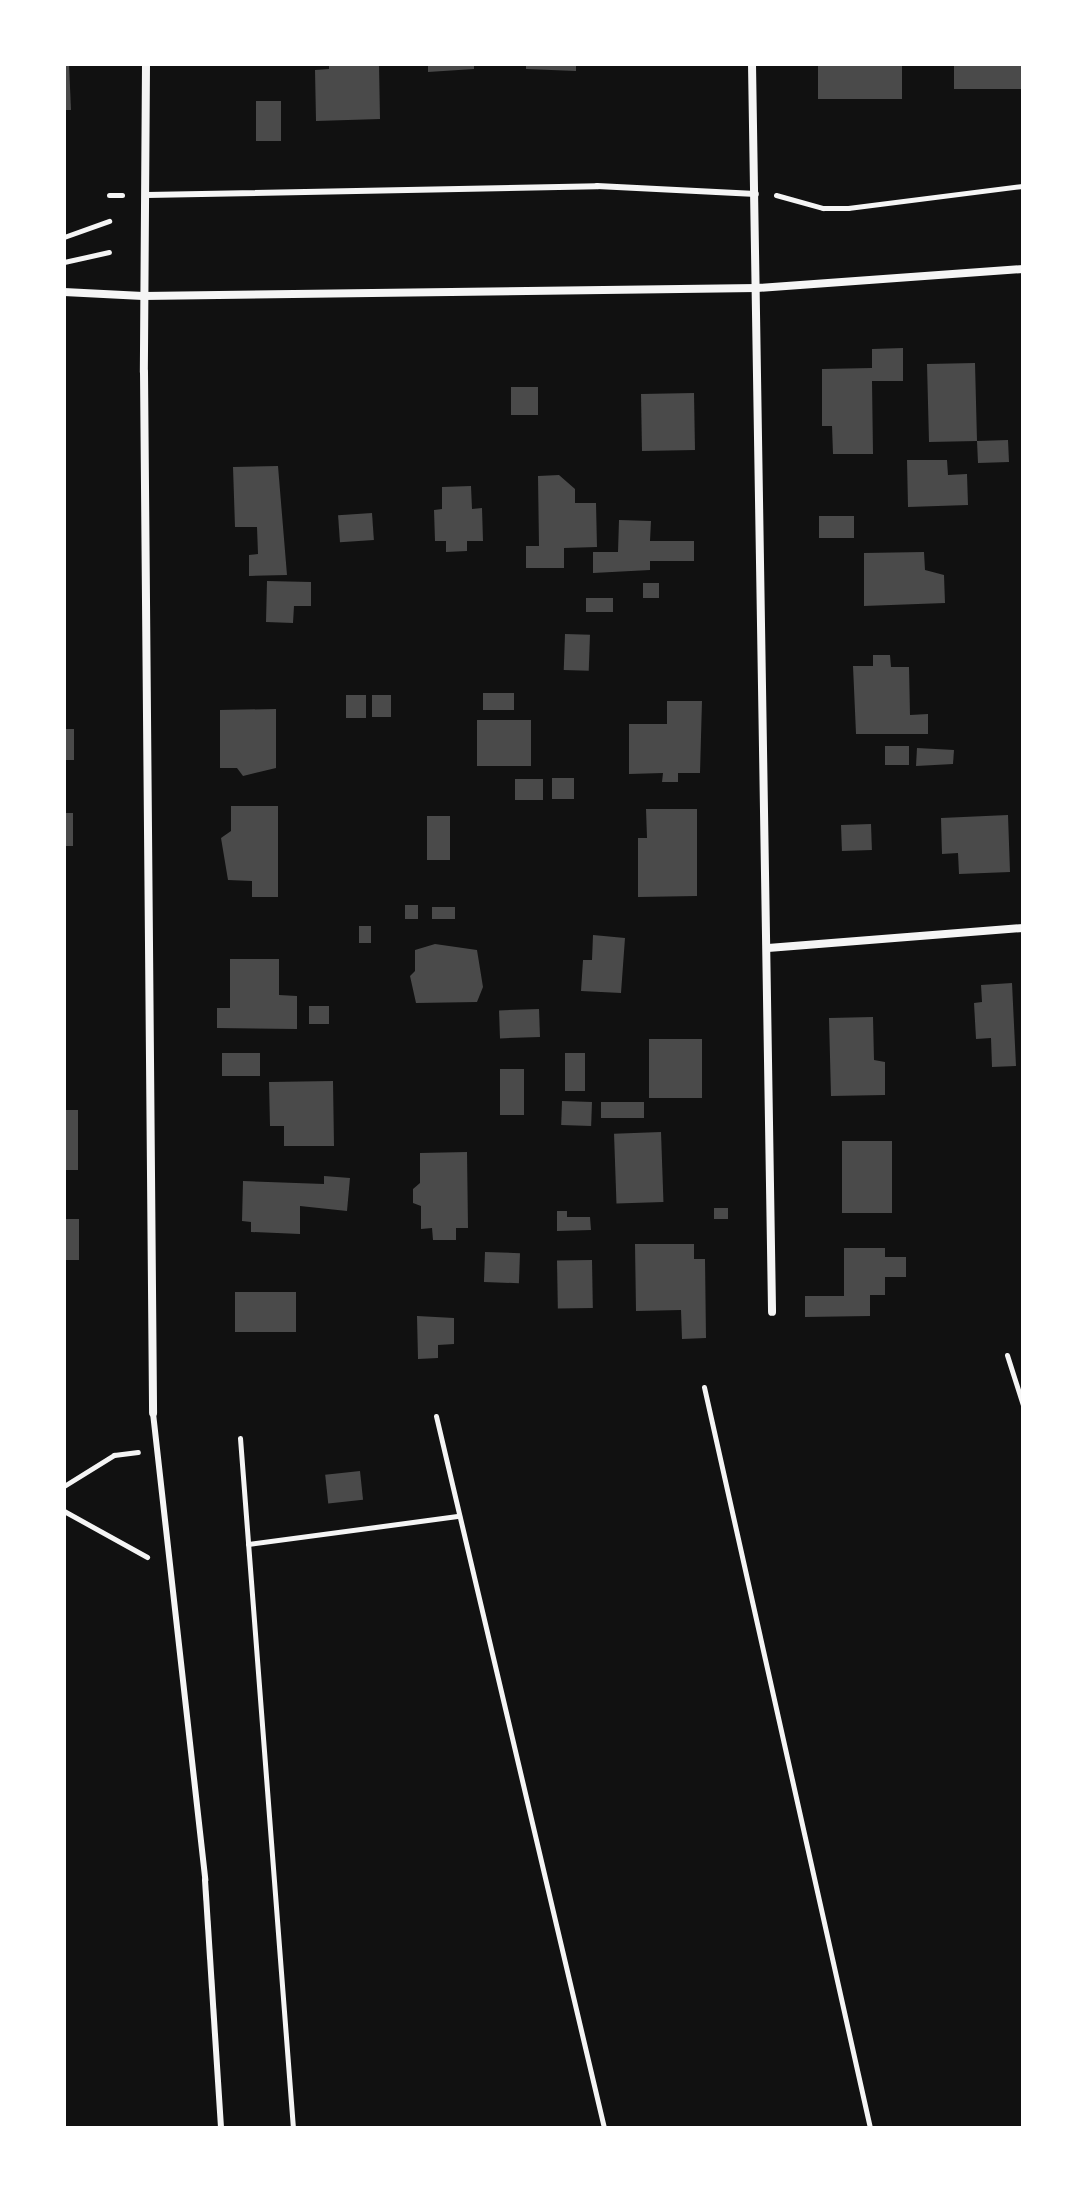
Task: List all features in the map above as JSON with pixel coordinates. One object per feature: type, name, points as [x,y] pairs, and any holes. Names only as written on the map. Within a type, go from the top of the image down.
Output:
[{"type":"street","points":[[146,64],[147,195],[143,296],[153,1413]]},
{"type":"street","points":[[752,64],[772,1312]]},
{"type":"street","points":[[64,292],[143,296],[757,288],[1023,269]]},
{"type":"street","points":[[768,948],[1023,928]]},
{"type":"lane","points":[[147,195],[582,186],[756,194]]},
{"type":"lane","points":[[153,1413],[174,1573],[205,1880],[221,2128]]},
{"type":"path","points":[[756,194],[786,196],[823,208],[848,208],[883,200],[1023,186]]},
{"type":"path","points":[[64,237],[109,221]]},
{"type":"path","points":[[64,262],[109,252]]},
{"type":"path","points":[[1007,1355],[1023,1405]]},
{"type":"path","points":[[704,1387],[870,2128]]},
{"type":"path","points":[[436,1416],[604,2128]]},
{"type":"path","points":[[240,1438],[293,2128]]},
{"type":"path","points":[[64,1486],[114,1455],[158,1451]]},
{"type":"path","points":[[64,1511],[174,1573]]},
{"type":"path","points":[[248,1544],[459,1516]]},
{"type":"building","points":[[64,64],[69,64],[71,110],[64,110]]},
{"type":"building","points":[[329,64],[379,64],[380,119],[316,121],[315,70],[329,69]]},
{"type":"building","points":[[428,64],[474,64],[474,69],[428,72]]},
{"type":"building","points":[[526,64],[576,64],[576,71],[526,69]]},
{"type":"building","points":[[818,64],[902,64],[902,99],[818,99]]},
{"type":"building","points":[[954,64],[1021,64],[1021,89],[954,89]]},
{"type":"building","points":[[256,101],[281,101],[281,141],[256,141]]},
{"type":"building","points":[[903,348],[903,381],[872,381],[873,454],[833,454],[832,426],[822,426],[822,369],[872,368],[872,349]]},
{"type":"building","points":[[975,363],[977,441],[929,442],[927,364]]},
{"type":"building","points":[[511,387],[538,387],[538,415],[511,415]]},
{"type":"building","points":[[694,393],[695,450],[642,451],[641,394]]},
{"type":"building","points":[[1008,440],[1009,462],[978,463],[977,441]]},
{"type":"building","points":[[907,460],[947,460],[948,475],[967,474],[968,505],[908,507]]},
{"type":"building","points":[[278,466],[287,575],[249,576],[249,555],[258,554],[257,527],[235,527],[233,467]]},
{"type":"building","points":[[559,475],[575,489],[575,503],[596,503],[597,547],[564,548],[564,568],[526,568],[526,546],[539,546],[538,476]]},
{"type":"building","points":[[471,486],[472,509],[482,508],[483,541],[467,541],[467,551],[446,552],[446,541],[435,541],[434,510],[442,509],[442,487]]},
{"type":"building","points":[[372,513],[374,540],[340,542],[338,515]]},
{"type":"building","points":[[819,516],[854,516],[854,538],[819,538]]},
{"type":"building","points":[[619,520],[651,521],[650,541],[694,541],[694,561],[650,561],[650,570],[593,573],[593,552],[618,552]]},
{"type":"building","points":[[924,552],[925,570],[944,575],[945,603],[864,606],[864,553]]},
{"type":"building","points":[[267,581],[311,582],[311,606],[294,606],[293,623],[266,622]]},
{"type":"building","points":[[643,583],[659,583],[659,598],[643,598]]},
{"type":"building","points":[[586,598],[613,598],[613,612],[586,612]]},
{"type":"building","points":[[565,634],[590,635],[589,671],[564,670]]},
{"type":"building","points":[[873,655],[890,655],[891,667],[909,667],[910,715],[928,714],[928,734],[856,734],[853,666],[873,666]]},
{"type":"building","points":[[483,693],[514,693],[514,710],[483,710]]},
{"type":"building","points":[[346,695],[366,695],[366,718],[346,718]]},
{"type":"building","points":[[372,695],[391,695],[391,717],[372,717]]},
{"type":"building","points":[[667,701],[702,701],[700,773],[678,773],[678,782],[662,782],[663,773],[629,774],[629,724],[667,724]]},
{"type":"building","points":[[276,709],[276,768],[243,776],[237,768],[220,768],[220,710]]},
{"type":"building","points":[[477,720],[531,720],[531,766],[477,766]]},
{"type":"building","points":[[64,729],[74,729],[74,760],[64,760]]},
{"type":"building","points":[[885,746],[909,746],[909,765],[885,765]]},
{"type":"building","points":[[917,748],[954,750],[953,764],[916,766]]},
{"type":"building","points":[[552,778],[574,778],[574,799],[552,799]]},
{"type":"building","points":[[515,779],[543,779],[543,800],[515,800]]},
{"type":"building","points":[[231,806],[278,806],[278,897],[252,897],[252,881],[228,880],[221,838],[231,831]]},
{"type":"building","points":[[646,809],[697,809],[697,896],[638,897],[638,838],[647,838]]},
{"type":"building","points":[[64,813],[73,813],[73,846],[64,846]]},
{"type":"building","points":[[1008,815],[1010,872],[959,874],[958,853],[942,854],[941,818]]},
{"type":"building","points":[[427,816],[450,816],[450,860],[427,860]]},
{"type":"building","points":[[871,824],[872,850],[842,851],[841,825]]},
{"type":"building","points":[[405,905],[418,905],[418,919],[405,919]]},
{"type":"building","points":[[432,907],[455,907],[455,919],[432,919]]},
{"type":"building","points":[[359,926],[371,926],[371,943],[359,943]]},
{"type":"building","points":[[593,935],[625,938],[621,993],[581,991],[583,960],[592,960]]},
{"type":"building","points":[[435,944],[477,950],[483,987],[477,1002],[416,1003],[410,976],[415,971],[415,950]]},
{"type":"building","points":[[230,959],[279,959],[279,995],[297,996],[297,1029],[217,1028],[217,1008],[230,1008]]},
{"type":"building","points":[[1012,983],[1016,1066],[992,1067],[991,1038],[976,1039],[974,1003],[982,1002],[981,985]]},
{"type":"building","points":[[309,1006],[329,1006],[329,1024],[309,1024]]},
{"type":"building","points":[[539,1009],[540,1037],[500,1038],[499,1010]]},
{"type":"building","points":[[873,1017],[874,1060],[885,1062],[885,1095],[831,1096],[829,1018]]},
{"type":"building","points":[[649,1039],[702,1039],[702,1098],[649,1098]]},
{"type":"building","points":[[222,1053],[260,1053],[260,1076],[222,1076]]},
{"type":"building","points":[[565,1053],[585,1053],[585,1091],[565,1091]]},
{"type":"building","points":[[500,1069],[524,1069],[524,1115],[500,1115]]},
{"type":"building","points":[[333,1081],[334,1146],[284,1146],[284,1126],[270,1126],[269,1082]]},
{"type":"building","points":[[562,1101],[592,1102],[591,1126],[561,1125]]},
{"type":"building","points":[[601,1102],[644,1102],[644,1118],[601,1118]]},
{"type":"building","points":[[64,1110],[78,1110],[78,1170],[64,1170]]},
{"type":"building","points":[[661,1132],[663,1202],[616,1204],[614,1134]]},
{"type":"building","points":[[842,1141],[892,1141],[892,1213],[842,1213]]},
{"type":"building","points":[[467,1152],[468,1228],[456,1228],[456,1240],[433,1240],[432,1228],[421,1229],[421,1206],[413,1203],[413,1189],[420,1183],[420,1153]]},
{"type":"building","points":[[324,1176],[350,1178],[347,1211],[300,1206],[300,1234],[251,1232],[251,1222],[242,1221],[243,1181],[324,1184]]},
{"type":"building","points":[[714,1208],[728,1208],[728,1219],[714,1219]]},
{"type":"building","points":[[557,1211],[567,1211],[567,1217],[590,1217],[591,1230],[557,1231]]},
{"type":"building","points":[[64,1219],[79,1219],[79,1260],[64,1260]]},
{"type":"building","points":[[635,1244],[694,1244],[694,1259],[705,1259],[706,1338],[682,1339],[681,1310],[636,1311]]},
{"type":"building","points":[[844,1248],[885,1248],[885,1257],[906,1257],[906,1277],[885,1277],[885,1295],[870,1295],[870,1316],[805,1317],[805,1296],[844,1296]]},
{"type":"building","points":[[485,1252],[520,1253],[519,1283],[484,1282]]},
{"type":"building","points":[[592,1260],[593,1308],[558,1309],[557,1261]]},
{"type":"building","points":[[235,1292],[296,1292],[296,1332],[235,1332]]},
{"type":"building","points":[[417,1316],[454,1318],[454,1344],[438,1345],[438,1358],[418,1359]]},
{"type":"building","points":[[360,1471],[363,1500],[328,1503],[325,1475]]}]
